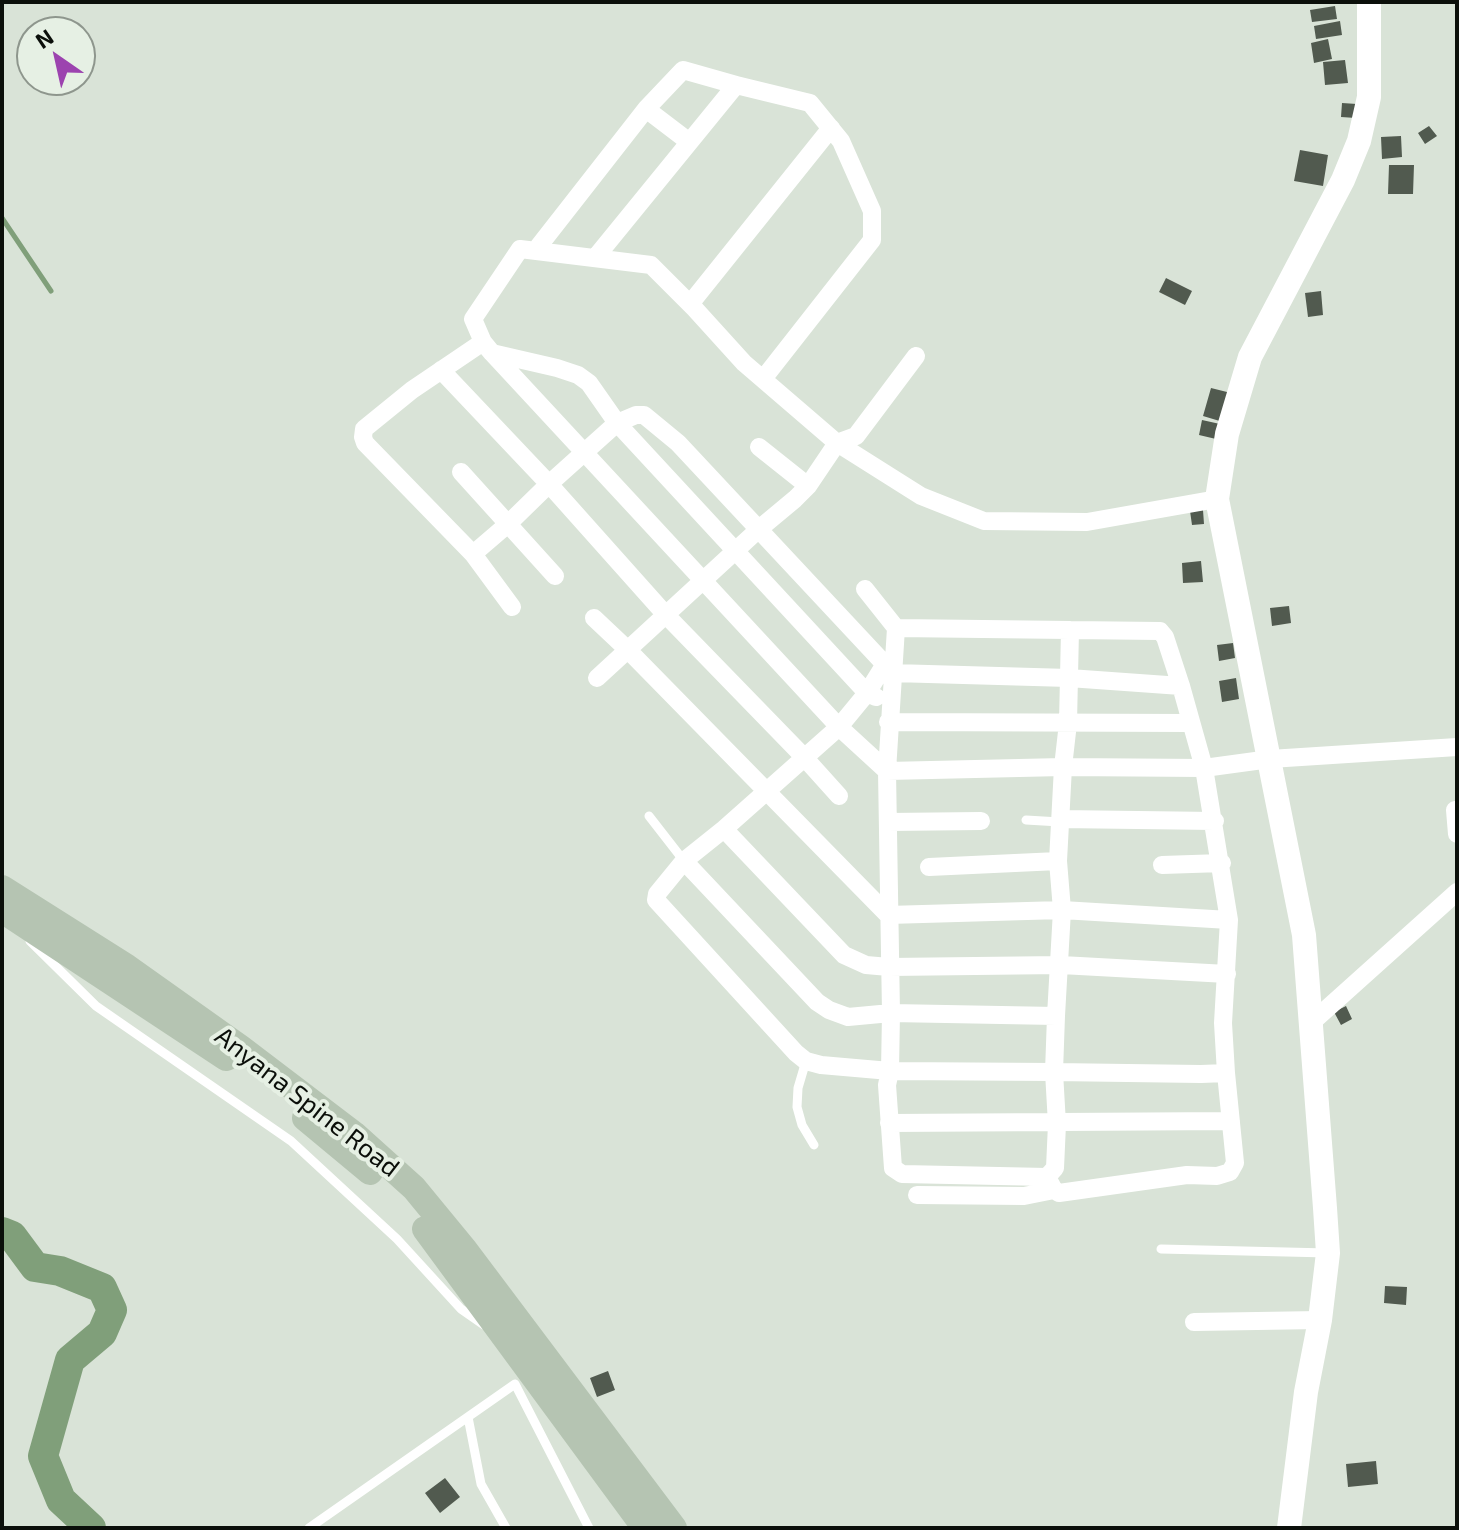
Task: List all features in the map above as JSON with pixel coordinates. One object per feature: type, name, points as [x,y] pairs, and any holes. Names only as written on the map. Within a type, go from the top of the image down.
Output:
[{"type":"main road","name":"Anyana Spine Road","points":[[2,888],[127,967],[241,1048],[354,1134],[414,1188],[465,1250],[674,1528]]},
{"type":"main road","name":"Anyana Spine Road","points":[[2,911],[231,1061],[345,1150],[403,1201],[645,1528]]},
{"type":"street","points":[[1289,1528],[1328,1253],[1304,935],[1217,499],[1227,434],[1250,357],[1343,180],[1359,141],[1369,97],[1369,2]]},
{"type":"street","points":[[535,251],[646,109],[683,70],[810,103],[841,141],[872,211],[872,240],[763,379]]},
{"type":"street","points":[[595,258],[736,85]]},
{"type":"street","points":[[646,109],[688,141]]},
{"type":"street","points":[[690,304],[831,128]]},
{"type":"street","points":[[1217,499],[1087,522],[984,521],[921,496],[837,443],[744,363],[651,265],[520,249],[473,319],[488,348],[839,727],[887,771],[1204,768],[1270,759],[1457,747]]},
{"type":"street","points":[[512,607],[473,554],[365,443],[363,437],[364,429],[412,390],[441,370],[488,348],[578,375],[589,383],[617,423],[867,693],[890,701]]},
{"type":"street","points":[[597,678],[808,486],[837,443],[856,436],[916,356]]},
{"type":"street","points":[[441,370],[549,484],[665,614],[839,796]]},
{"type":"street","points":[[473,554],[617,423],[644,415],[678,443],[889,668],[1181,686]]},
{"type":"street","points":[[759,447],[808,486]]},
{"type":"street","points":[[461,472],[555,576]]},
{"type":"street","points":[[865,589],[896,628],[889,668],[887,771],[891,1013],[887,1085],[893,1168],[902,1174],[1051,1183],[1059,1193],[1230,1172],[1235,1163],[1223,1023],[1229,920],[1204,768],[1165,637],[1160,631],[896,628]]},
{"type":"street","points":[[594,618],[888,915],[1062,910],[1229,920]]},
{"type":"street","points":[[917,1195],[1024,1196],[1051,1183],[1055,1168],[1057,1124],[1054,1072],[1061,965],[1062,910],[1058,861],[1068,723],[1070,630]]},
{"type":"street","points":[[889,668],[839,727],[684,861],[657,894],[656,900],[806,1061],[890,1071],[1226,1073]]},
{"type":"street","points":[[888,722],[1190,723]]},
{"type":"street","points":[[1455,810],[1457,834]]},
{"type":"street","points":[[888,822],[981,821]]},
{"type":"street","points":[[1060,821],[1215,821]]},
{"type":"street","points":[[724,829],[844,955],[866,965],[1061,965],[1227,974]]},
{"type":"street","points":[[684,861],[817,1002],[829,1010],[848,1017],[891,1013],[1056,1016]]},
{"type":"street","points":[[929,867],[1058,861]]},
{"type":"street","points":[[1162,865],[1222,863]]},
{"type":"street","points":[[1311,1023],[1457,892]]},
{"type":"street","points":[[889,1123],[1231,1121]]},
{"type":"street","points":[[1194,1322],[1320,1320]]},
{"type":"lane","points":[[649,816],[684,861]]},
{"type":"lane","points":[[1026,820],[1060,821]]},
{"type":"lane","points":[[806,1061],[798,1088],[797,1107],[802,1125],[814,1145]]},
{"type":"lane","points":[[1161,1249],[1328,1253]]},
{"type":"lane","points":[[309,1528],[515,1384],[589,1528]]},
{"type":"lane","points":[[468,1417],[481,1484],[506,1528]]},
{"type":"building","points":[[1335,6],[1337,19],[1312,22],[1310,10]]},
{"type":"building","points":[[1340,21],[1342,35],[1316,39],[1314,26]]},
{"type":"building","points":[[1328,39],[1332,59],[1314,63],[1311,43]]},
{"type":"building","points":[[1345,60],[1348,83],[1325,85],[1323,62]]},
{"type":"building","points":[[1342,103],[1357,104],[1356,118],[1341,117]]},
{"type":"building","points":[[1429,126],[1437,136],[1425,144],[1418,133]]},
{"type":"building","points":[[1401,136],[1402,157],[1382,159],[1381,137]]},
{"type":"building","points":[[1300,150],[1328,155],[1323,186],[1294,181]]},
{"type":"building","points":[[1389,165],[1414,165],[1413,194],[1388,194]]},
{"type":"building","points":[[1166,278],[1192,291],[1185,305],[1159,292]]},
{"type":"building","points":[[1321,291],[1323,315],[1308,317],[1305,293]]},
{"type":"building","points":[[1211,388],[1231,393],[1223,422],[1203,416]]},
{"type":"building","points":[[1202,420],[1220,424],[1216,439],[1199,435]]},
{"type":"building","points":[[1203,510],[1204,524],[1192,525],[1190,511]]},
{"type":"building","points":[[1201,561],[1203,582],[1183,583],[1182,563]]},
{"type":"building","points":[[1289,606],[1291,623],[1272,626],[1270,608]]},
{"type":"building","points":[[1233,643],[1235,658],[1219,661],[1217,645]]},
{"type":"building","points":[[1236,678],[1239,699],[1222,702],[1219,681]]},
{"type":"building","points":[[1346,1006],[1352,1019],[1341,1025],[1334,1012]]},
{"type":"building","points":[[1385,1286],[1407,1287],[1406,1305],[1384,1303]]},
{"type":"building","points":[[608,1371],[615,1390],[597,1397],[590,1378]]},
{"type":"building","points":[[1376,1461],[1378,1484],[1348,1487],[1346,1464]]},
{"type":"building","points":[[445,1478],[460,1497],[440,1513],[425,1493]]},
{"type":"waterway","points":[[2,218],[51,291]]},
{"type":"waterway","points":[[2,1232],[12,1236],[35,1267],[60,1271],[102,1288],[112,1310],[102,1333],[70,1360],[43,1456],[61,1500],[91,1528]]}]
